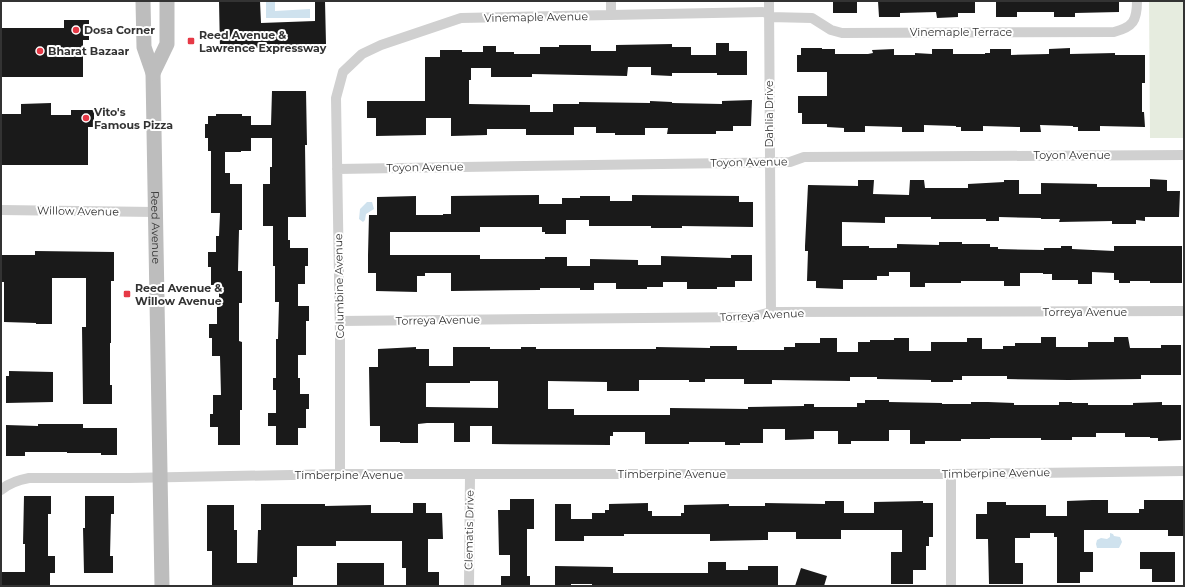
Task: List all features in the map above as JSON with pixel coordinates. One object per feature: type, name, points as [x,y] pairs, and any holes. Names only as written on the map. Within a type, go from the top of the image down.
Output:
[{"type":"main road","name":"Reed Avenue","points":[[143,1],[144,47],[153,73],[158,427],[161,477],[162,586]]},
{"type":"main road","name":"Reed Avenue","points":[[153,73],[168,44],[167,1]]},
{"type":"street","points":[[610,1],[611,15]]},
{"type":"street","name":"Dahlia Drive","points":[[769,1],[769,162],[772,312]]},
{"type":"street","name":"Vinemaple Terrace","points":[[769,14],[812,18],[831,30],[842,33],[1114,32],[1126,28],[1133,22],[1137,1]]},
{"type":"street","name":"Vinemaple Avenue","points":[[336,98],[343,72],[362,54],[381,45],[461,18],[769,14]]},
{"type":"street","name":"Columbine Avenue","points":[[336,98],[340,321],[340,474]]},
{"type":"street","name":"Toyon Avenue","points":[[337,169],[790,162],[804,157],[1184,155]]},
{"type":"street","name":"Willow Avenue","points":[[1,210],[155,212]]},
{"type":"street","name":"Torreya Avenue","points":[[340,321],[752,317],[772,312],[1184,311]]},
{"type":"street","name":"Timberpine Avenue","points":[[161,477],[340,474],[951,474],[1184,471]]},
{"type":"street","points":[[951,474],[951,586]]},
{"type":"street","name":"Clematis Drive","points":[[469,586],[470,475]]},
{"type":"street","points":[[1,490],[17,480],[28,478],[161,477]]},
{"type":"shaded area","points":[[1149,1],[1184,1],[1184,138],[1150,138]]},
{"type":"water","points":[[266,1],[275,1],[275,11],[310,9],[310,18],[266,18]]},
{"type":"water","points":[[367,202],[372,202],[374,209],[366,214],[363,222],[359,219],[360,209]]},
{"type":"water","points":[[1110,533],[1114,536],[1120,537],[1122,542],[1119,548],[1097,548],[1097,540],[1101,538],[1107,539],[1110,537]]},
{"type":"building","points":[[219,1],[260,1],[261,23],[315,21],[315,1],[325,1],[326,44],[220,50]]},
{"type":"building","points":[[833,1],[857,1],[857,13],[833,13]]},
{"type":"building","points":[[878,1],[975,1],[975,13],[958,13],[958,17],[937,18],[936,12],[900,13],[900,17],[879,17]]},
{"type":"building","points":[[996,1],[1119,1],[1119,12],[1075,13],[1075,17],[1054,17],[1054,12],[1017,12],[1017,17],[996,17]]},
{"type":"building","points":[[64,20],[89,20],[89,40],[83,40],[83,77],[1,77],[1,28],[64,28]]},
{"type":"building","points":[[716,43],[729,43],[729,51],[747,51],[747,75],[672,73],[672,76],[651,75],[651,67],[628,67],[627,76],[532,74],[532,77],[491,77],[491,68],[471,68],[471,80],[469,80],[469,104],[530,105],[530,112],[553,112],[553,104],[579,104],[579,102],[650,103],[650,101],[722,104],[722,101],[752,100],[751,126],[733,126],[733,131],[716,131],[716,134],[667,134],[668,128],[645,128],[645,135],[615,135],[615,133],[596,133],[596,127],[574,127],[574,135],[526,135],[526,129],[487,129],[487,135],[451,136],[451,118],[426,118],[426,135],[376,136],[376,118],[367,118],[367,101],[425,101],[425,57],[440,57],[440,50],[483,52],[483,46],[496,46],[496,52],[540,54],[540,47],[559,47],[559,45],[591,45],[591,51],[616,51],[616,45],[672,44],[672,47],[691,47],[691,55],[716,55]]},
{"type":"building","points":[[801,48],[835,49],[835,54],[868,54],[873,53],[872,50],[894,49],[894,55],[915,55],[915,53],[932,54],[932,49],[953,49],[953,54],[985,54],[990,53],[990,49],[1011,49],[1011,55],[1049,54],[1049,49],[1070,48],[1070,54],[1115,53],[1115,55],[1145,55],[1145,83],[1142,83],[1142,112],[1144,112],[1145,127],[1100,126],[1100,131],[1078,131],[1078,127],[1073,126],[1040,125],[1041,132],[1020,132],[1020,127],[983,126],[983,131],[961,131],[961,127],[956,126],[924,125],[924,132],[902,132],[902,127],[865,126],[865,132],[844,132],[844,128],[827,127],[827,124],[802,124],[802,113],[798,113],[798,96],[827,96],[827,72],[797,72],[797,55],[801,55]]},
{"type":"building","points":[[272,91],[306,91],[306,217],[288,217],[288,240],[290,240],[290,248],[308,248],[308,266],[305,266],[305,284],[298,284],[298,306],[309,306],[309,321],[306,321],[306,355],[298,355],[298,378],[300,378],[300,394],[309,394],[309,409],[306,409],[306,428],[298,428],[298,445],[276,445],[276,426],[268,426],[268,413],[276,413],[276,390],[273,390],[273,378],[276,378],[276,339],[278,339],[279,302],[275,302],[273,226],[263,226],[263,184],[270,184],[270,167],[272,167],[272,138],[251,138],[251,151],[225,152],[225,173],[230,173],[230,184],[242,184],[242,230],[239,230],[238,271],[242,271],[242,303],[239,303],[239,341],[242,342],[242,410],[240,410],[240,445],[218,445],[218,427],[210,427],[210,414],[213,414],[213,395],[221,395],[220,356],[212,356],[212,338],[209,338],[209,324],[217,324],[219,285],[211,285],[211,267],[208,267],[208,252],[216,252],[216,236],[219,236],[220,213],[211,213],[211,151],[208,151],[208,138],[205,138],[205,124],[208,124],[208,116],[216,116],[216,114],[242,114],[242,116],[251,116],[251,125],[271,125]]},
{"type":"building","points":[[51,103],[51,115],[71,115],[71,110],[94,110],[94,127],[88,127],[88,165],[1,165],[1,114],[21,114],[21,104]]},
{"type":"building","points":[[1150,179],[1167,180],[1167,191],[1180,191],[1179,217],[1145,217],[1145,221],[1136,220],[1136,224],[1112,224],[1112,221],[1059,222],[1060,219],[1041,218],[999,217],[999,221],[986,221],[986,219],[885,217],[885,223],[842,222],[842,246],[897,248],[897,244],[939,245],[939,242],[962,242],[962,244],[990,244],[990,247],[998,247],[998,249],[1044,250],[1044,248],[1061,248],[1061,246],[1072,246],[1072,249],[1114,251],[1114,246],[1182,246],[1182,283],[1150,283],[1150,281],[1130,281],[1130,283],[1119,283],[1119,280],[1114,280],[1114,273],[1092,272],[1092,284],[1078,284],[1078,280],[1052,280],[1052,274],[1043,273],[1020,273],[1020,286],[1004,286],[1004,281],[961,281],[961,283],[925,283],[925,287],[910,287],[910,272],[889,272],[889,276],[877,276],[877,280],[843,280],[843,289],[816,288],[816,281],[807,281],[808,251],[805,251],[805,246],[808,185],[858,186],[858,180],[874,180],[873,194],[909,195],[910,180],[924,180],[925,188],[968,188],[968,184],[1019,180],[1019,194],[1041,194],[1041,183],[1097,184],[1097,187],[1150,187]]},
{"type":"building","points":[[539,195],[539,204],[562,204],[562,198],[580,198],[580,196],[610,196],[610,201],[632,201],[632,195],[739,196],[739,202],[753,202],[753,227],[682,226],[682,228],[651,228],[651,226],[589,226],[589,220],[566,220],[566,234],[545,234],[545,232],[542,232],[542,227],[480,227],[480,232],[390,232],[390,255],[480,255],[480,259],[545,259],[545,257],[567,257],[567,266],[590,266],[590,259],[638,260],[638,265],[661,265],[661,256],[731,258],[731,255],[752,255],[752,281],[735,281],[735,287],[717,287],[717,289],[687,289],[687,282],[663,282],[663,287],[647,287],[647,289],[616,289],[616,283],[594,283],[594,290],[580,290],[580,288],[540,288],[540,290],[451,291],[451,273],[425,273],[425,276],[417,276],[417,292],[376,291],[376,273],[368,273],[368,255],[369,215],[377,215],[377,197],[416,196],[416,215],[443,215],[451,214],[451,196]]},
{"type":"building","points":[[35,251],[114,252],[114,281],[111,281],[110,343],[110,385],[112,385],[112,404],[83,404],[82,327],[86,327],[86,278],[52,278],[52,324],[4,322],[4,282],[2,282],[1,255],[35,255]]},
{"type":"building","points":[[1041,337],[1056,337],[1056,347],[1088,347],[1088,342],[1114,342],[1114,337],[1128,337],[1130,348],[1161,348],[1161,345],[1181,345],[1181,375],[1141,375],[1141,379],[1068,380],[1007,379],[1007,376],[962,376],[962,380],[953,380],[953,382],[877,379],[877,377],[850,377],[850,381],[772,380],[772,384],[744,384],[744,379],[705,379],[705,382],[689,382],[689,380],[639,380],[639,391],[607,391],[607,382],[548,381],[548,409],[574,409],[574,415],[670,415],[670,408],[748,409],[748,407],[804,406],[804,404],[814,404],[814,407],[857,407],[857,403],[865,403],[865,400],[889,400],[889,402],[942,404],[971,404],[971,402],[988,402],[1014,403],[1014,405],[1059,405],[1059,402],[1072,402],[1088,403],[1088,405],[1133,405],[1133,403],[1162,402],[1162,405],[1181,405],[1181,440],[1158,441],[1158,438],[1150,437],[1125,437],[1125,433],[1096,433],[1096,437],[1072,437],[1072,440],[1041,440],[1041,438],[990,438],[961,439],[961,441],[925,441],[925,444],[910,444],[910,430],[889,430],[889,441],[851,441],[851,444],[838,444],[838,431],[814,431],[814,439],[785,440],[785,429],[763,429],[763,443],[740,443],[740,445],[725,445],[725,442],[645,444],[645,432],[613,432],[613,436],[610,436],[610,445],[492,444],[492,426],[470,426],[470,442],[454,442],[454,423],[427,423],[418,424],[418,443],[400,443],[380,442],[380,426],[370,426],[369,367],[378,367],[378,349],[416,347],[416,349],[429,349],[429,366],[453,366],[453,347],[490,347],[490,349],[521,349],[521,347],[536,347],[536,349],[656,349],[656,347],[710,348],[710,346],[737,346],[737,350],[784,350],[784,347],[795,347],[795,343],[820,343],[820,338],[837,338],[837,352],[858,352],[858,342],[870,342],[870,340],[894,340],[894,338],[909,338],[909,351],[931,351],[931,342],[967,342],[967,338],[982,338],[982,349],[1003,349],[1003,346],[1015,346],[1015,343],[1041,343]],"holes":[[[470,381],[498,381],[498,408],[426,407],[426,383],[470,383]]]},
{"type":"building","points":[[9,371],[53,372],[53,402],[6,403],[6,376],[9,376]]},
{"type":"building","points":[[38,424],[83,424],[83,428],[117,428],[117,455],[101,455],[101,453],[25,452],[25,456],[6,456],[6,425],[38,426]]},
{"type":"building","points":[[24,496],[51,496],[51,514],[48,514],[48,556],[55,556],[55,573],[50,573],[50,586],[1,586],[1,572],[25,572],[25,544],[23,544]]},
{"type":"building","points":[[85,496],[114,496],[114,514],[111,514],[110,556],[113,556],[113,573],[84,573],[83,528],[85,528]]},
{"type":"building","points":[[510,499],[534,499],[534,529],[527,529],[527,576],[530,576],[530,586],[501,586],[501,576],[510,576],[510,555],[499,555],[498,510],[510,510]]},
{"type":"building","points":[[1108,500],[1108,513],[1139,513],[1139,509],[1144,509],[1144,500],[1184,500],[1184,536],[1168,536],[1168,530],[1084,530],[1084,552],[1093,552],[1093,572],[1080,572],[1080,583],[1057,583],[1057,537],[1054,537],[1054,533],[1030,533],[1030,538],[1015,538],[1015,563],[1023,563],[1023,584],[989,584],[988,539],[976,539],[976,514],[987,514],[987,502],[1006,502],[1006,505],[1046,505],[1046,516],[1067,516],[1067,501]]},
{"type":"building","points":[[825,501],[844,501],[844,513],[874,513],[874,502],[923,501],[923,503],[933,503],[933,537],[929,537],[929,546],[926,546],[926,570],[913,570],[913,584],[891,584],[891,552],[902,552],[902,530],[841,530],[841,539],[796,539],[796,532],[768,532],[768,540],[710,541],[710,534],[624,534],[624,536],[584,536],[584,541],[555,541],[555,504],[571,504],[571,519],[592,519],[592,513],[605,513],[605,510],[609,510],[609,504],[648,503],[648,511],[652,511],[652,516],[681,516],[681,513],[684,513],[684,505],[729,504],[729,506],[765,506],[765,503],[825,504]]},
{"type":"building","points":[[413,503],[426,503],[426,513],[442,513],[443,539],[428,539],[428,572],[439,572],[439,586],[406,586],[406,568],[402,568],[402,541],[336,541],[336,546],[297,546],[297,577],[293,577],[293,586],[212,586],[212,551],[207,551],[207,505],[234,505],[234,530],[237,530],[237,563],[257,563],[258,530],[261,530],[261,504],[325,504],[325,506],[371,505],[371,513],[413,513]]},
{"type":"building","points":[[1140,552],[1175,552],[1175,582],[1152,582],[1152,569],[1140,569]]},
{"type":"building","points":[[708,562],[726,562],[726,570],[748,570],[748,566],[778,566],[778,586],[592,586],[592,584],[571,584],[571,586],[555,586],[555,566],[613,567],[613,573],[708,573]]},
{"type":"building","points":[[337,563],[384,563],[384,586],[337,586]]},
{"type":"building","points":[[801,568],[827,576],[824,586],[795,586]]},
{"type":"place","name":"Dosa Corner","points":[[76,30]]},
{"type":"place","name":"Reed Avenue & Lawrence Expressway","points":[[191,41]]},
{"type":"place","name":"Bharat Bazaar","points":[[40,51]]},
{"type":"place","name":"Vito's Famous Pizza","points":[[86,118]]},
{"type":"place","name":"Reed Avenue & Willow Avenue","points":[[127,294]]}]
